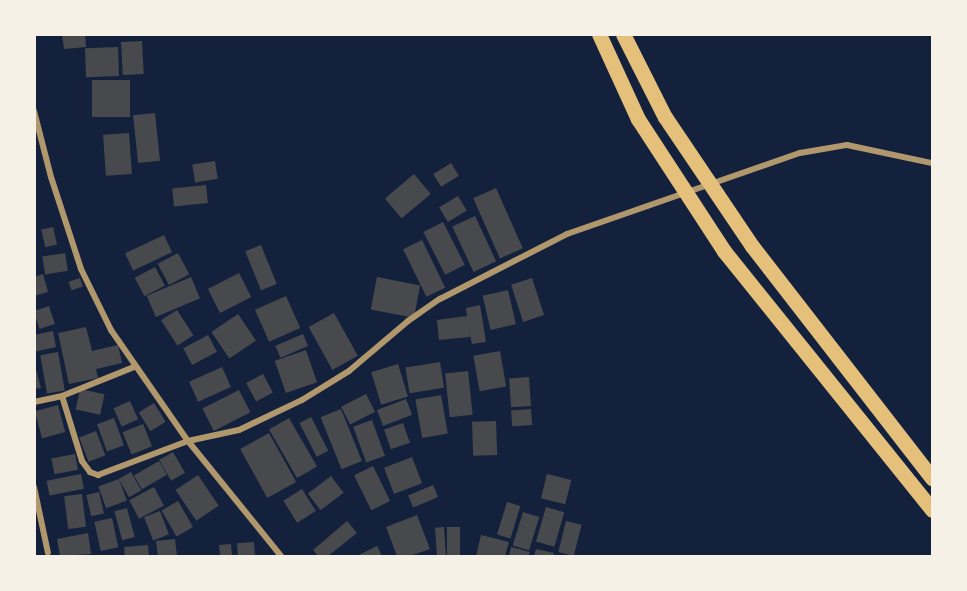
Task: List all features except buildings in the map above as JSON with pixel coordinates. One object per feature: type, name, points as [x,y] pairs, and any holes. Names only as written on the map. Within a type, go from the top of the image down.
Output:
[{"type":"highway","points":[[599,34],[638,119],[724,250],[933,510]]},
{"type":"highway","points":[[623,34],[665,117],[752,246],[933,478]]},
{"type":"street","points":[[34,111],[51,177],[81,269],[111,330],[134,367],[188,441],[281,556]]},
{"type":"street","points":[[62,396],[82,461],[90,472],[98,475],[188,441],[239,430],[302,400],[349,371],[408,321],[440,299],[567,234],[800,153],[847,145],[933,163]]},
{"type":"street","points":[[34,402],[62,396],[134,367]]},
{"type":"street","points":[[34,487],[48,553]]}]
